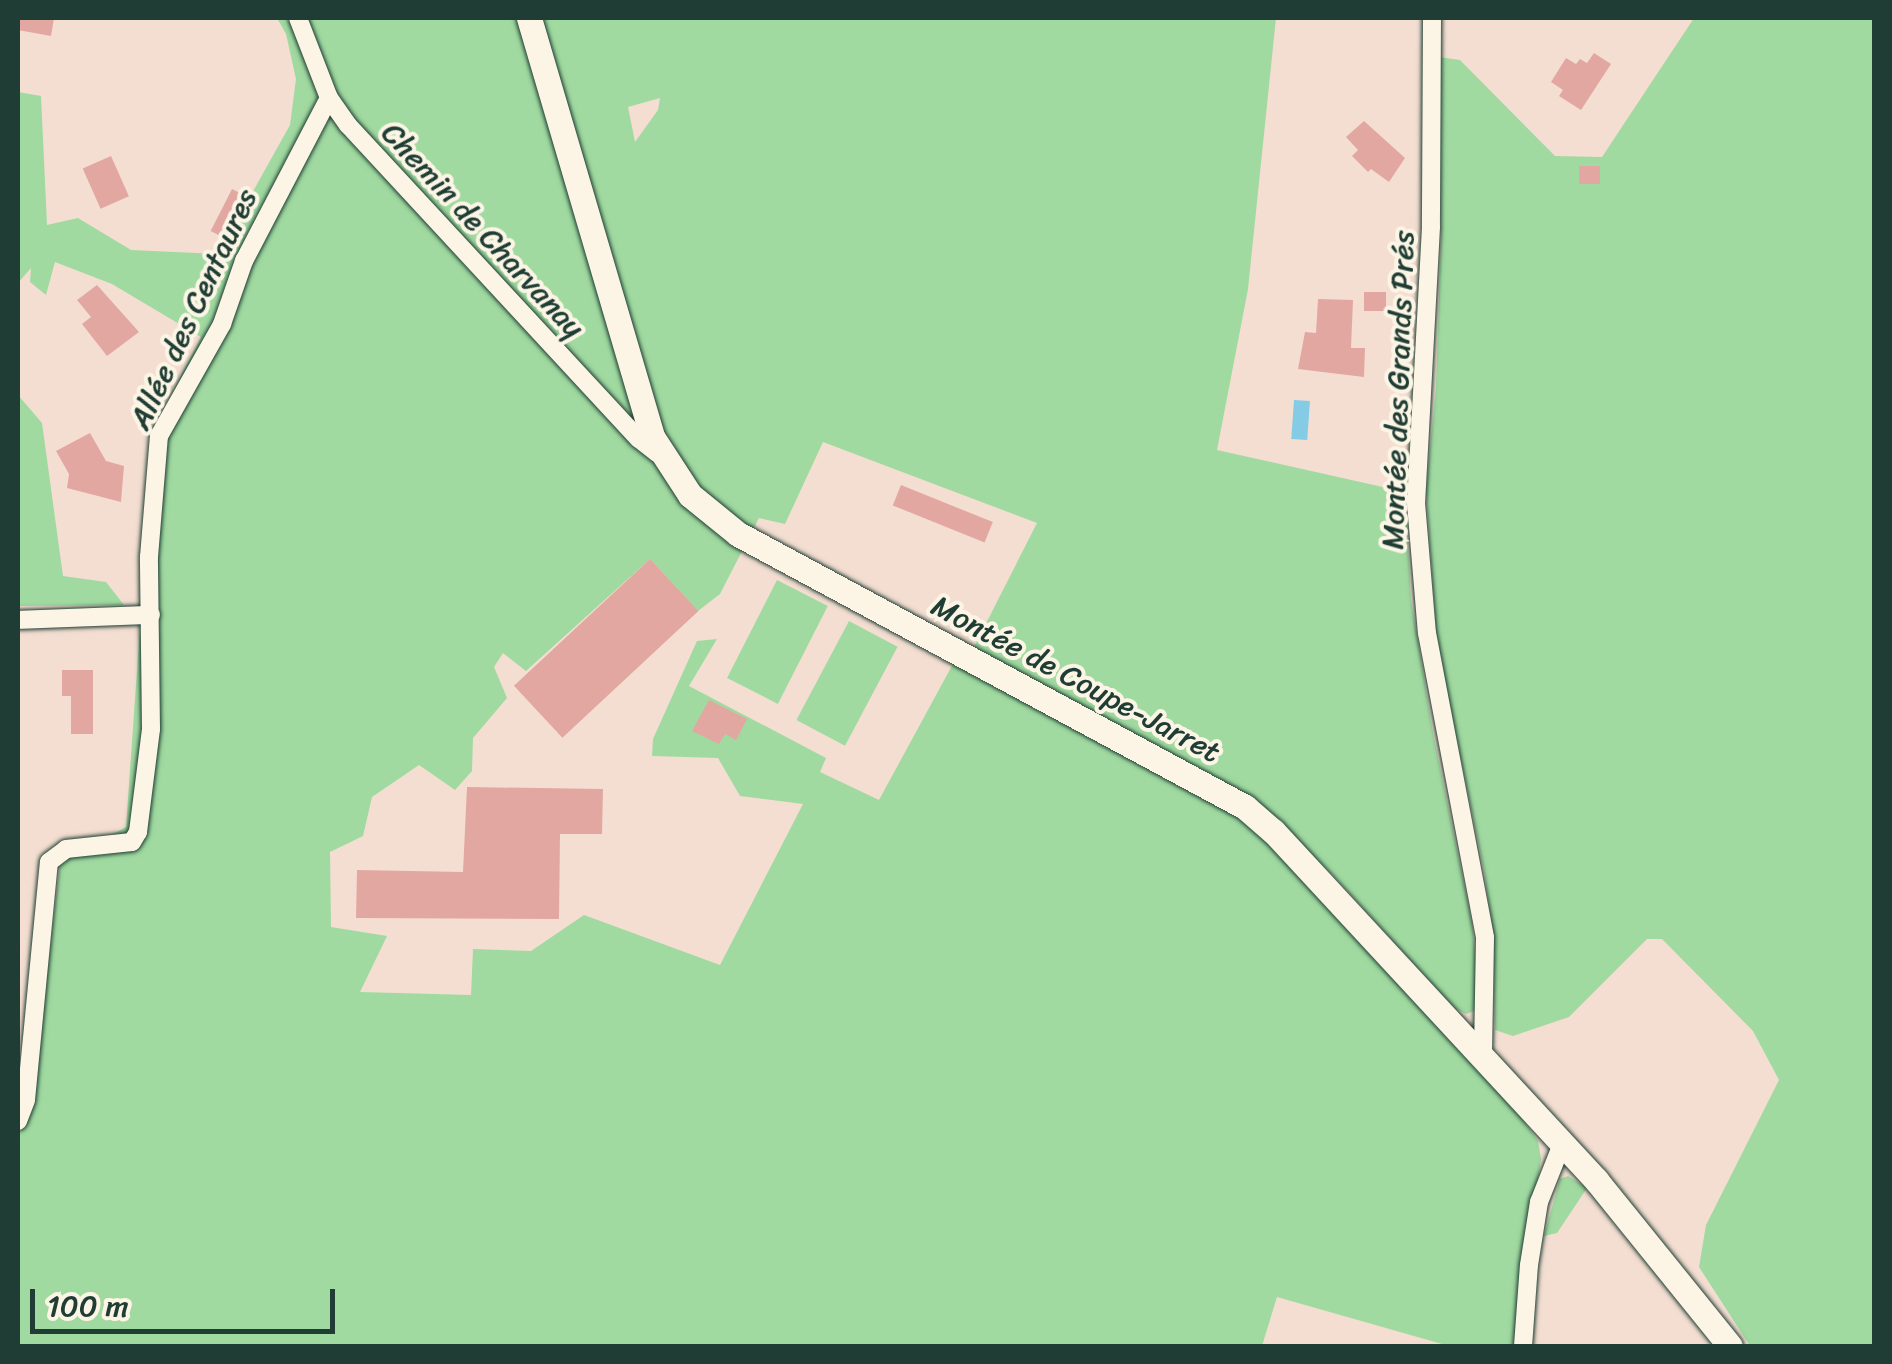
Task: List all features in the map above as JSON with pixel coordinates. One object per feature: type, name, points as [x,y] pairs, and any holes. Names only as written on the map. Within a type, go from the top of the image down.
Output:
[{"type":"main road","name":"Montée de Coupe-Jarret","points":[[530,18],[662,456],[690,494],[738,534],[1246,806],[1274,830],[1562,1144],[1730,1346]]},
{"type":"street","name":"Chemin de Charvanay","points":[[298,18],[328,98],[348,125],[638,440],[662,456]]},
{"type":"street","name":"Montée des Grands Prés","points":[[1432,18],[1431,228],[1416,503],[1427,633],[1485,938],[1488,990],[1484,1058]]},
{"type":"street","name":"Allée des Centaures","points":[[18,1121],[26,1100],[49,862],[66,849],[132,842],[138,832],[151,729],[151,499],[159,436],[222,324],[244,260],[328,98]]},
{"type":"street","points":[[18,620],[151,615]]},
{"type":"street","points":[[1524,1346],[1536,1216],[1562,1144]]},
{"type":"green space","points":[[277,18],[1276,18],[1248,289],[1217,450],[1405,492],[1411,599],[1433,733],[1472,923],[1478,983],[1478,1005],[1474,1011],[1466,1014],[1454,1008],[1332,874],[1280,826],[972,651],[1037,523],[823,442],[785,524],[759,518],[720,594],[698,611],[650,559],[526,671],[503,653],[494,667],[507,698],[473,738],[472,771],[455,790],[419,765],[372,797],[363,836],[330,852],[331,927],[387,936],[360,992],[471,995],[473,949],[531,951],[584,915],[720,965],[803,804],[740,796],[718,758],[652,756],[653,739],[697,641],[717,639],[689,686],[826,758],[820,772],[879,800],[954,662],[1198,792],[1259,832],[1514,1107],[1538,1141],[1541,1158],[1515,1346],[1449,1346],[1277,1297],[1262,1346],[18,1346],[18,1136],[31,1111],[60,865],[70,855],[105,851],[113,834],[126,827],[154,428],[201,337],[112,284],[55,262],[46,295],[30,282],[31,268],[18,283],[18,92],[41,96],[47,225],[78,218],[131,250],[218,254],[290,125],[296,79],[286,34]],"holes":[[[660,98],[658,110],[635,142],[628,107]]]},
{"type":"green space","points":[[1694,18],[1874,18],[1874,1346],[1750,1346],[1699,1267],[1706,1225],[1779,1080],[1753,1031],[1662,939],[1647,939],[1569,1017],[1513,1036],[1495,1030],[1493,933],[1484,870],[1437,643],[1426,491],[1436,387],[1441,239],[1439,57],[1460,60],[1555,156],[1602,157]]},
{"type":"green space","points":[[18,395],[42,423],[63,576],[106,582],[124,605],[18,606]]},
{"type":"green space","points":[[777,580],[828,606],[778,704],[727,678]]},
{"type":"green space","points":[[849,621],[898,647],[845,746],[796,720]]},
{"type":"green space","points":[[1568,1176],[1587,1188],[1557,1233],[1544,1236],[1560,1179]]},
{"type":"water","points":[[1294,400],[1310,401],[1307,440],[1291,439]]},
{"type":"building","points":[[18,18],[54,18],[51,36],[18,30]]},
{"type":"building","points":[[1594,53],[1611,64],[1581,110],[1559,96],[1563,90],[1551,82],[1566,58],[1576,64],[1580,59],[1587,63]]},
{"type":"building","points":[[1364,121],[1405,158],[1389,182],[1371,169],[1368,172],[1352,156],[1358,150],[1346,137]]},
{"type":"building","points":[[111,156],[129,196],[101,209],[83,169]]},
{"type":"building","points":[[1579,166],[1600,166],[1600,184],[1579,184]]},
{"type":"building","points":[[232,189],[246,196],[225,238],[211,231]]},
{"type":"building","points":[[97,285],[139,332],[107,356],[82,324],[91,317],[77,300]]},
{"type":"building","points":[[1364,292],[1386,292],[1386,311],[1364,311]]},
{"type":"building","points":[[1318,299],[1353,300],[1351,348],[1365,348],[1364,377],[1298,369],[1305,332],[1316,333]]},
{"type":"building","points":[[90,433],[106,461],[124,466],[121,502],[67,488],[69,474],[56,451]]},
{"type":"building","points":[[901,485],[993,522],[985,542],[893,505]]},
{"type":"building","points":[[650,559],[698,611],[562,738],[514,686]]},
{"type":"building","points":[[62,670],[93,670],[93,734],[71,734],[71,696],[62,696]]},
{"type":"building","points":[[709,700],[747,719],[736,740],[725,734],[719,744],[692,731]]},
{"type":"building","points":[[467,787],[603,789],[602,834],[560,834],[559,919],[356,918],[357,870],[463,872]]}]
